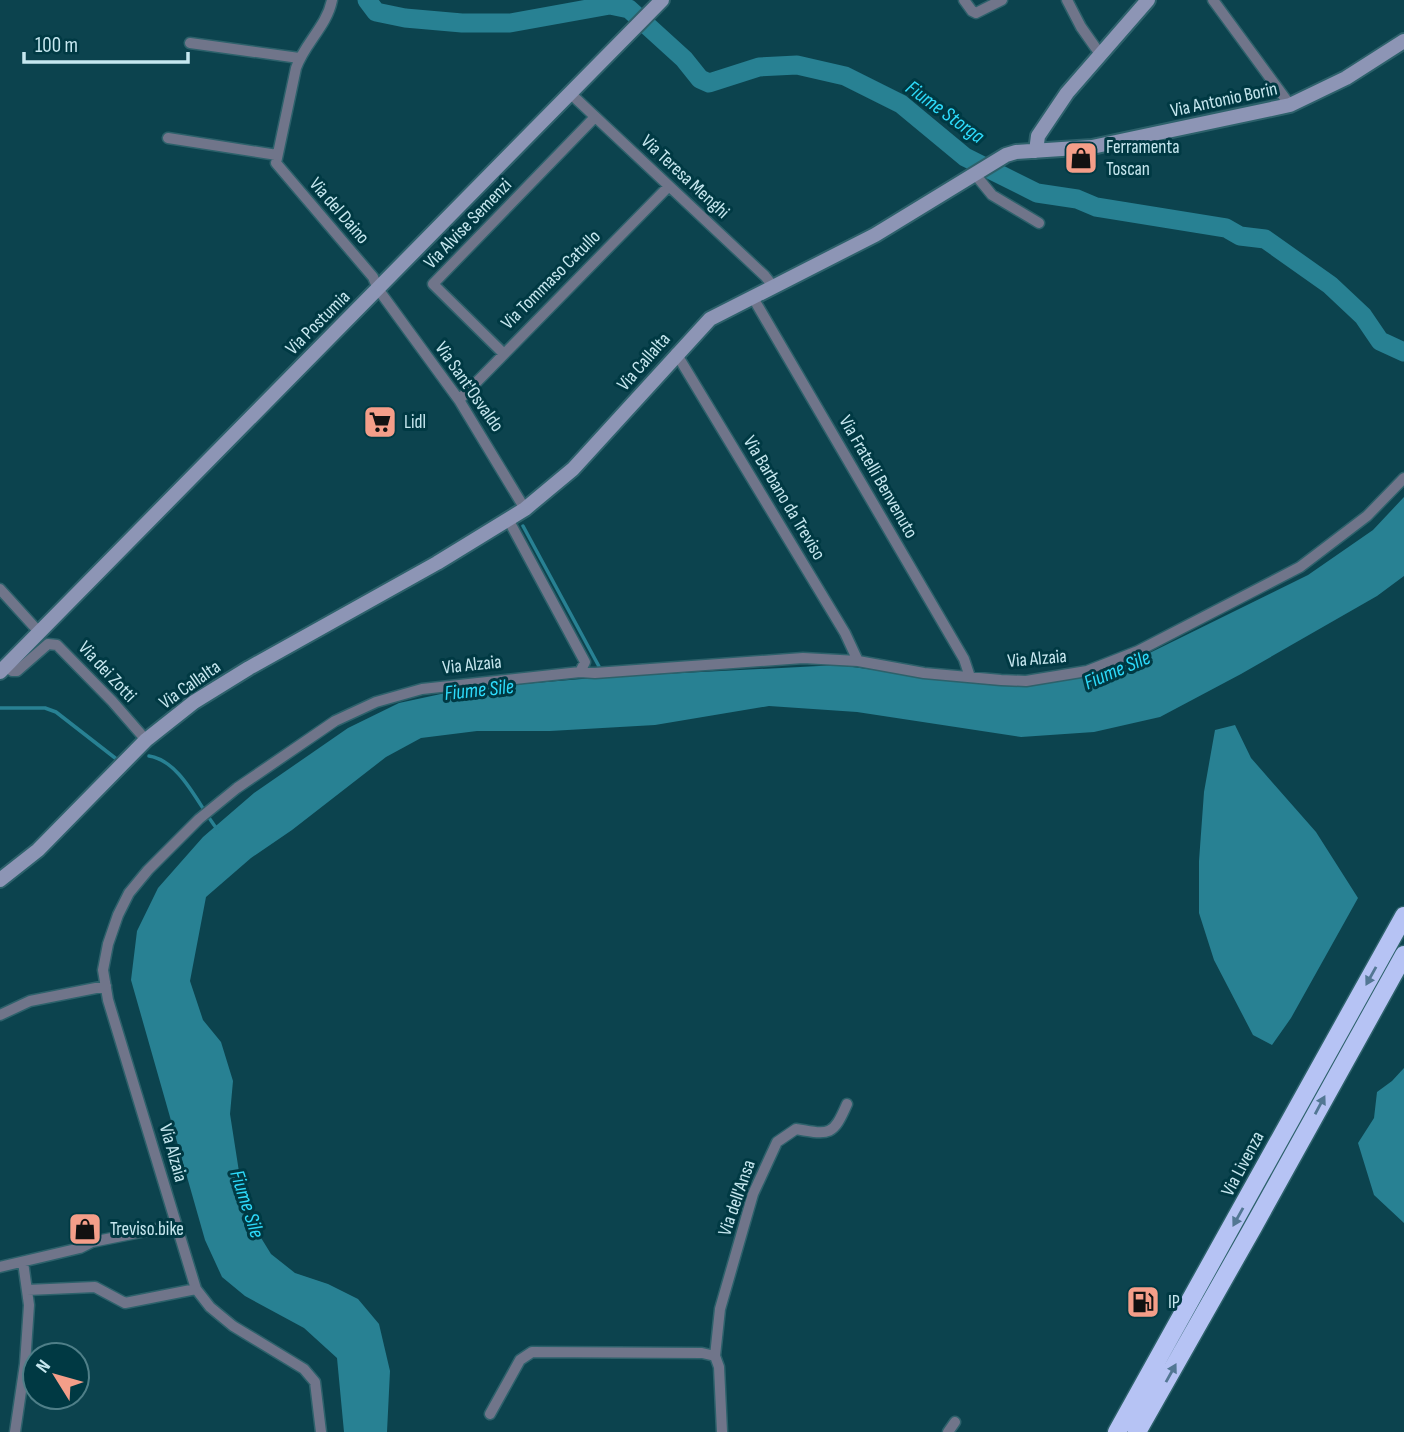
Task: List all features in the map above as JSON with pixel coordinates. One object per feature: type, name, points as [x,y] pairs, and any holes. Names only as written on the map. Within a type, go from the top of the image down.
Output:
[{"type":"highway","name":"Via Livenza","points":[[1117,1432],[1404,916]]},
{"type":"highway","name":"Via Livenza","points":[[1137,1432],[1404,955]]},
{"type":"main road","points":[[1036,151],[1038,136],[1067,93],[1148,0]]},
{"type":"main road","name":"Via Postumia","points":[[3,669],[657,5]]},
{"type":"main road","name":"Via Antonio Borin","points":[[1036,151],[1092,147],[1290,105],[1346,78],[1404,41]]},
{"type":"main road","name":"Via Callalta","points":[[0,880],[38,850],[146,740],[194,702],[437,563],[525,509],[582,460],[710,319],[875,235],[1000,159],[1016,152],[1036,151]]},
{"type":"street","name":"Via del Daino","points":[[332,0],[325,18],[299,58],[276,163],[373,277],[378,289]]},
{"type":"street","points":[[964,0],[972,12],[976,13],[1002,0]]},
{"type":"street","points":[[1067,0],[1081,27],[1100,54]]},
{"type":"street","points":[[1213,0],[1290,105]]},
{"type":"street","points":[[190,43],[299,58]]},
{"type":"street","name":"Via Teresa Menghi","points":[[571,94],[773,286]]},
{"type":"street","name":"Via Alvise Semenzi","points":[[503,353],[433,284],[595,117]]},
{"type":"street","points":[[167,138],[277,155]]},
{"type":"street","points":[[975,173],[992,195],[1039,223]]},
{"type":"street","name":"Via Tommaso Catullo","points":[[459,400],[669,186]]},
{"type":"street","name":"Via Sant'Osvaldo","points":[[378,289],[459,400],[525,509]]},
{"type":"street","name":"Via Fratelli Benvenuto","points":[[752,296],[964,659],[970,677]]},
{"type":"street","name":"Via Barbano da Treviso","points":[[677,353],[845,634],[858,661]]},
{"type":"street","name":"Via Alzaia","points":[[321,1432],[315,1382],[304,1369],[233,1326],[210,1307],[196,1289],[107,1000],[103,970],[108,944],[129,893],[208,810],[335,722],[376,702],[422,689],[467,682],[580,672],[602,673],[803,658],[858,661],[924,673],[1026,681],[1087,671],[1114,662],[1300,567],[1367,516],[1404,478]]},
{"type":"street","points":[[508,519],[584,662],[580,672]]},
{"type":"street","points":[[0,589],[39,632]]},
{"type":"street","name":"Via dei Zotti","points":[[3,669],[17,671],[47,643],[57,645],[146,740]]},
{"type":"street","points":[[0,1015],[30,1001],[106,986]]},
{"type":"street","name":"Via dell'Ansa","points":[[722,1432],[721,1389],[715,1356],[718,1320],[753,1194],[777,1142],[796,1129],[829,1132],[838,1125],[848,1104]]},
{"type":"street","points":[[0,1267],[80,1248],[92,1242],[176,1225]]},
{"type":"street","points":[[15,1432],[25,1364],[29,1305],[23,1262]]},
{"type":"street","points":[[27,1290],[95,1287],[125,1303],[196,1289]]},
{"type":"street","points":[[490,1414],[520,1360],[532,1352],[702,1353],[715,1356]]},
{"type":"street","points":[[948,1432],[955,1422]]},
{"type":"water","name":"Fiume Sile","points":[[1404,497],[1404,576],[1377,596],[1160,717],[1094,732],[1021,737],[857,712],[769,706],[655,725],[550,731],[477,731],[421,738],[386,757],[292,830],[251,858],[206,897],[190,981],[203,1020],[221,1042],[233,1081],[230,1114],[242,1191],[255,1228],[271,1254],[295,1273],[328,1284],[358,1299],[379,1324],[390,1371],[387,1432],[344,1432],[337,1358],[304,1328],[245,1296],[222,1277],[205,1240],[131,980],[137,931],[158,888],[203,837],[254,793],[348,728],[399,703],[464,689],[605,677],[838,665],[949,680],[970,677],[1042,684],[1117,669],[1308,575],[1373,530]]},
{"type":"water","points":[[1235,725],[1251,758],[1316,832],[1358,898],[1291,1018],[1272,1045],[1253,1035],[1214,960],[1199,913],[1199,861],[1204,792],[1215,730]]},
{"type":"water","points":[[1404,1068],[1404,1223],[1374,1195],[1358,1143],[1374,1118],[1377,1092]]},
{"type":"waterway","name":"Fiume Storga","points":[[367,0],[376,12],[405,18],[462,23],[510,23],[610,5],[629,9],[684,59],[700,79],[709,83],[759,67],[797,65],[845,76],[901,104],[965,157],[1037,193],[1077,199],[1096,207],[1226,228],[1240,236],[1265,239],[1330,285],[1363,316],[1380,341],[1404,352]]},
{"type":"waterway","points":[[523,526],[602,672]]},
{"type":"waterway","points":[[0,708],[45,708],[56,712],[119,761]]},
{"type":"waterway","points":[[149,756],[170,766],[180,775],[217,829]]},
{"type":"place","name":"Ferramenta Toscan","points":[[1081,158]]},
{"type":"place","name":"Lidl","points":[[380,422]]},
{"type":"place","name":"Treviso.bike","points":[[85,1229]]},
{"type":"place","name":"IP","points":[[1143,1302]]}]
